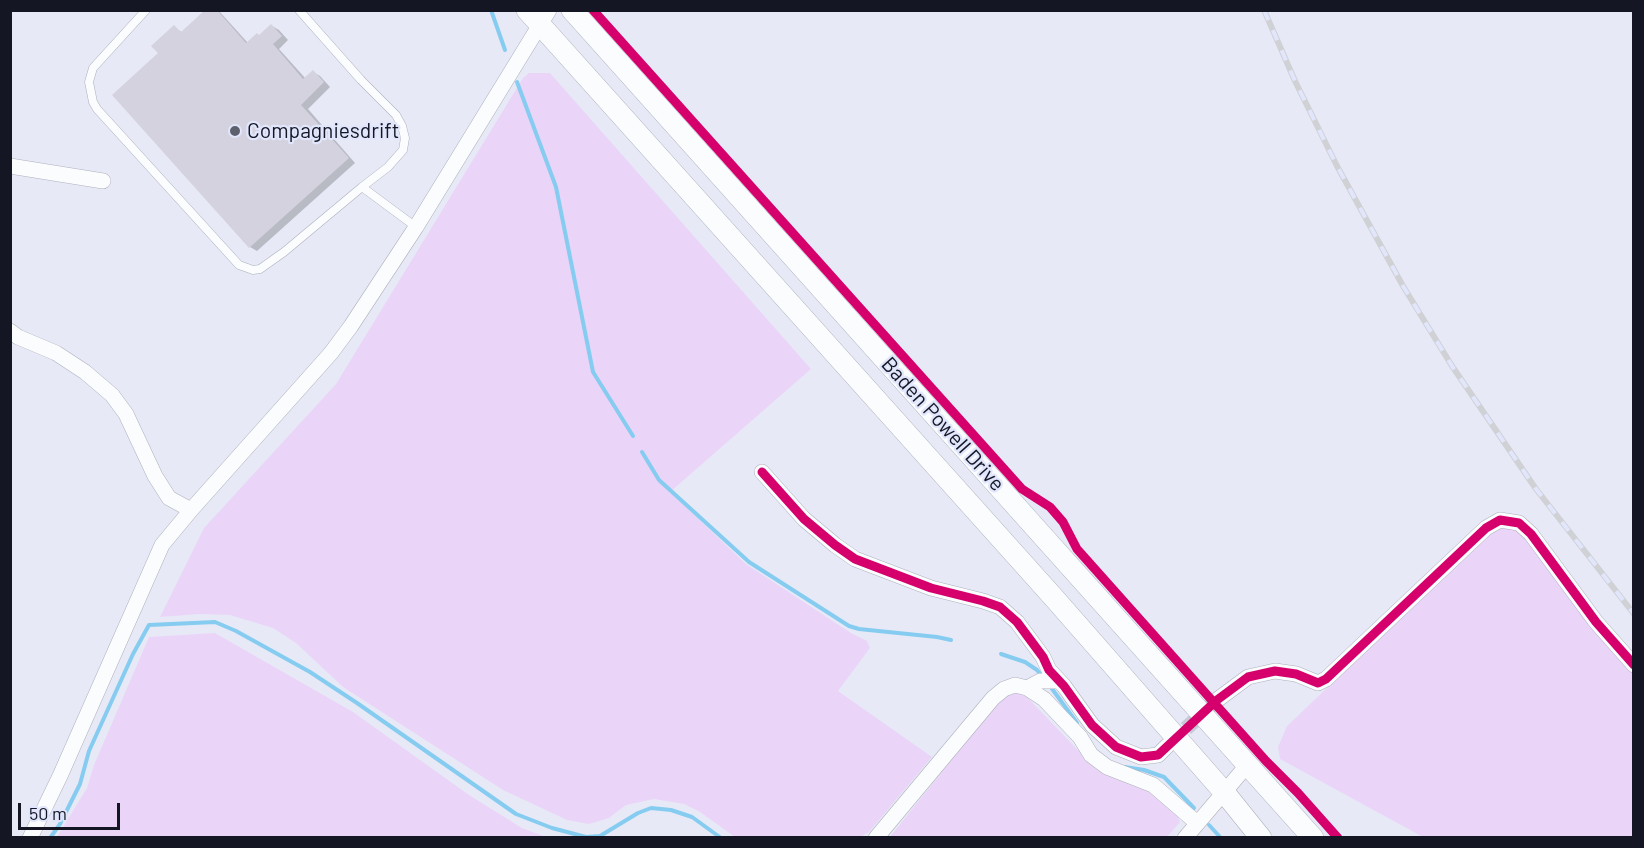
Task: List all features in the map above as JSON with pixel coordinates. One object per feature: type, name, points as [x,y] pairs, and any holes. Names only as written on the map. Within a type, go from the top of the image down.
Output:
[{"type":"main road","name":"Baden Powell Drive","points":[[572,10],[1314,837]]},
{"type":"main road","name":"Baden Powell Drive","points":[[539,15],[1055,599],[1261,837]]},
{"type":"street","points":[[30,837],[60,776],[162,545],[331,353],[351,326],[417,227],[539,15]]},
{"type":"street","points":[[10,166],[103,181]]},
{"type":"street","points":[[10,331],[18,337],[56,353],[85,372],[112,395],[126,414],[154,476],[169,498],[191,510]]},
{"type":"street","points":[[762,472],[804,519],[855,559],[932,588],[1000,607],[1017,622],[1043,657],[1048,670],[1059,681],[1092,726],[1116,747],[1141,757],[1158,755],[1167,747]]},
{"type":"street","points":[[1217,700],[1248,677],[1275,671],[1296,674],[1317,683],[1326,680],[1486,528],[1500,520],[1519,523],[1531,534],[1596,621],[1634,665]]},
{"type":"street","points":[[1028,688],[1040,681],[1059,681]]},
{"type":"street","points":[[876,837],[993,698],[1005,689],[1015,686],[1028,688],[1044,699],[1080,737],[1091,755],[1107,767],[1153,785],[1197,823]]},
{"type":"street","points":[[1185,837],[1249,763]]},
{"type":"lane","points":[[146,10],[93,68],[89,82],[96,110],[239,265],[247,269],[260,269],[284,252],[388,167],[403,150],[405,138],[396,115],[361,80],[299,10]]},
{"type":"lane","points":[[362,187],[417,227]]},
{"type":"shaded area","points":[[529,73],[550,73],[811,369],[670,492],[746,564],[851,633],[867,641],[870,648],[838,691],[932,757],[869,832],[860,837],[735,837],[700,812],[684,804],[654,799],[626,805],[609,818],[589,824],[567,820],[503,790],[343,687],[296,643],[273,628],[230,615],[199,614],[160,617],[204,528],[336,384],[523,78]]},
{"type":"shaded area","points":[[1499,527],[1521,530],[1594,627],[1633,673],[1633,837],[1423,837],[1280,759],[1278,747],[1287,726],[1494,529]]},
{"type":"shaded area","points":[[215,633],[353,712],[469,795],[522,828],[546,837],[57,837],[87,788],[94,765],[149,637]]},
{"type":"shaded area","points":[[1015,692],[1027,697],[1096,769],[1152,793],[1177,815],[1180,822],[1167,837],[889,838],[1001,698]]},
{"type":"building","name":"Compagniesdrift","points":[[205,10],[217,10],[246,43],[271,24],[282,36],[273,44],[303,79],[313,70],[324,82],[301,105],[349,158],[249,248],[112,95],[158,53],[151,46],[174,25],[181,32]]},
{"type":"waterway","points":[[491,10],[505,50]]},
{"type":"waterway","points":[[517,82],[556,187],[593,372],[633,436]]},
{"type":"waterway","points":[[642,452],[659,480],[749,562],[849,626],[951,640]]},
{"type":"waterway","points":[[50,838],[60,824],[80,784],[89,751],[133,654],[149,625],[215,622],[236,631],[310,672],[516,814],[552,828],[586,837],[600,836],[638,813],[651,808],[671,810],[692,817],[721,838]]},
{"type":"waterway","points":[[1001,654],[1025,662],[1041,675]]},
{"type":"waterway","points":[[1050,686],[1077,723]]},
{"type":"waterway","points":[[1125,767],[1144,770],[1164,777],[1194,808]]},
{"type":"waterway","points":[[1209,825],[1221,838]]},
{"type":"tunnel","points":[[1169,744],[1217,700]]},
{"type":"railway","points":[[1264,10],[1295,81],[1337,166],[1403,286],[1452,366],[1536,489],[1634,614]]},
{"type":"cycle path","points":[[593,10],[1022,489],[1050,507],[1063,522],[1077,549],[1266,761],[1338,838]]},
{"type":"cycle path","points":[[762,472],[804,519],[855,559],[931,588],[1000,607],[1017,622],[1043,657],[1049,670],[1064,686],[1092,725],[1116,747],[1141,757],[1158,755],[1217,700],[1248,677],[1275,671],[1296,674],[1318,683],[1326,679],[1486,528],[1500,520],[1519,523],[1531,534],[1596,622],[1634,665]]},
{"type":"place","name":"Compagniesdrift","points":[[235,131]]}]
